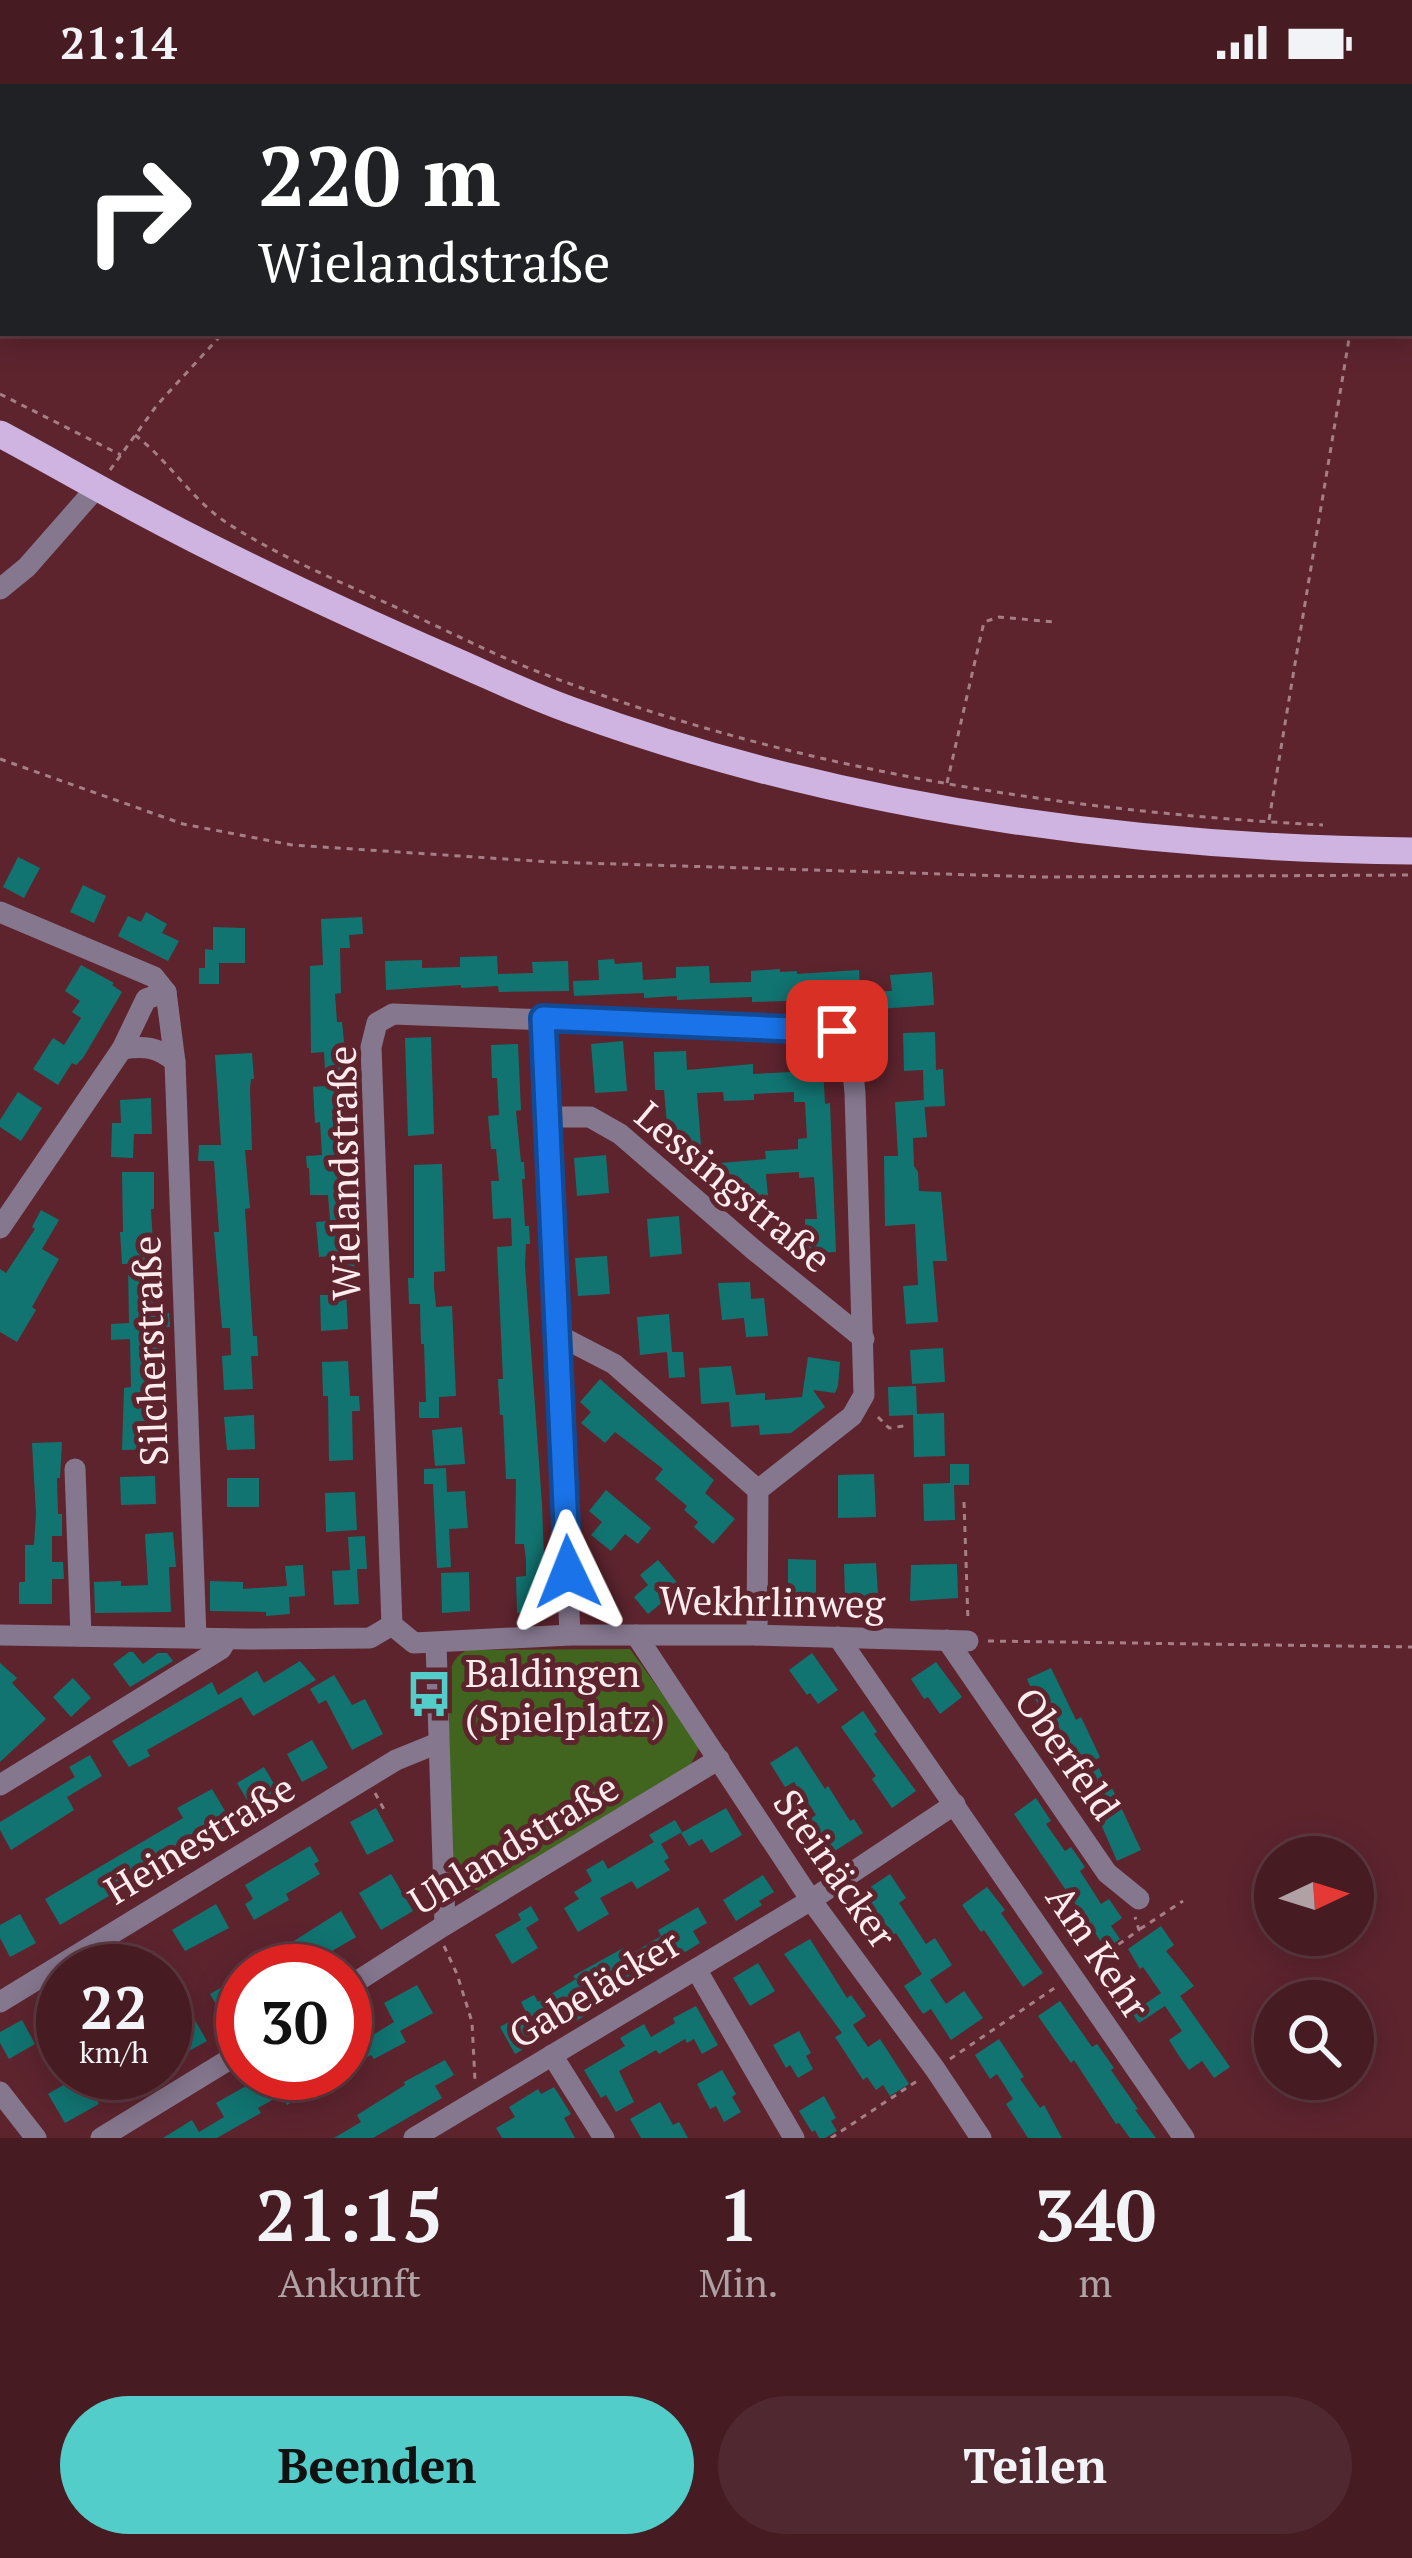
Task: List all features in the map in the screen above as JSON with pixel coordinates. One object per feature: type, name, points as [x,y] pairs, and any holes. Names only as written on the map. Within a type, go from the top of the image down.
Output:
[{"type":"main road","points":[[0,434],[323,601],[548,701],[647,736],[749,766],[997,818],[1303,850],[1412,851]]},
{"type":"street","points":[[0,589],[27,567],[98,486]]},
{"type":"street","points":[[0,912],[154,977],[166,992],[146,999],[122,1049],[0,1228]]},
{"type":"street","name":"Silcherstraße","points":[[166,992],[175,1062],[196,1638]]},
{"type":"street","name":"Wielandstraße","points":[[392,1625],[371,1047],[377,1023],[394,1014],[837,1031],[850,1044],[854,1082],[864,1339]]},
{"type":"street","points":[[543,1018],[570,1635]]},
{"type":"street","points":[[122,1049],[145,1046],[164,1052],[175,1062]]},
{"type":"street","name":"Lessingstraße","points":[[548,1117],[590,1117],[620,1134],[864,1339]]},
{"type":"street","points":[[558,1335],[614,1364],[758,1490],[757,1635]]},
{"type":"street","points":[[758,1490],[852,1416],[864,1395],[864,1339]]},
{"type":"street","points":[[75,1468],[81,1636]]},
{"type":"street","points":[[0,1635],[370,1638],[392,1625]]},
{"type":"street","name":"Wekhrlinweg","points":[[392,1625],[414,1643],[570,1635],[958,1640]]},
{"type":"street","name":"Steinäcker","points":[[636,1635],[811,1900],[981,2138]]},
{"type":"street","name":"Am Kehr","points":[[838,1636],[1184,2138]]},
{"type":"street","points":[[0,1785],[221,1649],[227,1639]]},
{"type":"street","name":"Oberfeld","points":[[958,1640],[1107,1873],[1139,1899]]},
{"type":"street","points":[[436,1643],[445,1925]]},
{"type":"street","name":"Heinestraße","points":[[0,2002],[396,1760],[438,1743]]},
{"type":"street","name":"Uhlandstraße","points":[[372,1972],[719,1760]]},
{"type":"street","points":[[811,1900],[955,1804]]},
{"type":"street","name":"Gabeläcker","points":[[420,2136],[811,1900]]},
{"type":"street","points":[[696,1970],[794,2138]]},
{"type":"street","points":[[552,2054],[604,2138]]},
{"type":"street","points":[[101,2138],[216,2068]]},
{"type":"street","points":[[0,2092],[37,2138]]},
{"type":"path","points":[[98,486],[157,405],[220,336]]},
{"type":"path","points":[[1269,822],[1350,336]]},
{"type":"path","points":[[0,394],[121,454]]},
{"type":"path","points":[[136,435],[221,519],[271,550],[530,668],[673,718],[829,760],[946,785],[1074,804],[1321,825]]},
{"type":"path","points":[[946,785],[984,622],[999,617],[1054,622]]},
{"type":"path","points":[[0,759],[183,824],[292,845],[551,862],[994,875],[1412,875]]},
{"type":"path","points":[[878,1417],[889,1428],[904,1426]]},
{"type":"path","points":[[964,1502],[958,1640],[1412,1647]]},
{"type":"path","points":[[1139,1899],[1133,1913],[1139,1930]]},
{"type":"path","points":[[831,2138],[1183,1901]]},
{"type":"path","points":[[445,1925],[442,1940],[472,2022],[476,2101]]},
{"type":"green space","points":[[630,1649],[700,1746],[690,1766],[482,1891],[463,1885],[452,1868],[448,1686],[454,1661],[467,1650]]},
{"type":"building","points":[[18,857],[40,868],[24,898],[3,887]]},
{"type":"building","points":[[83,885],[106,896],[94,923],[70,912]]},
{"type":"building","points":[[146,912],[167,924],[162,933],[179,941],[168,961],[118,936],[128,916],[141,922]]},
{"type":"building","points":[[362,917],[363,934],[349,935],[350,948],[340,948],[341,993],[335,994],[347,1070],[339,1070],[344,1194],[351,1193],[352,1210],[342,1211],[345,1258],[354,1257],[356,1290],[346,1290],[348,1329],[321,1331],[320,1295],[334,1295],[331,1256],[319,1257],[316,1222],[330,1221],[328,1195],[310,1195],[306,1156],[322,1155],[313,1087],[326,1086],[324,1052],[311,1053],[310,966],[323,965],[321,919]]},
{"type":"building","points":[[213,927],[245,928],[245,963],[219,963],[219,984],[199,984],[205,949],[213,950]]},
{"type":"building","points":[[497,956],[498,974],[533,973],[532,962],[568,961],[569,991],[499,992],[498,986],[461,985],[386,990],[385,961],[422,960],[422,968],[460,967],[460,957]]},
{"type":"building","points":[[614,959],[615,964],[642,962],[643,980],[676,978],[676,967],[709,966],[710,983],[751,982],[751,971],[859,970],[861,1004],[816,1007],[816,1000],[752,1002],[752,997],[677,1000],[677,996],[644,998],[644,993],[574,996],[573,981],[599,980],[598,960]]},
{"type":"building","points":[[81,965],[122,992],[83,1058],[72,1063],[58,1085],[33,1069],[53,1038],[64,1045],[81,1018],[72,1012],[80,1001],[65,991]]},
{"type":"building","points":[[932,972],[934,1005],[865,1010],[864,992],[892,991],[890,975]]},
{"type":"building","points":[[935,1032],[936,1070],[943,1069],[945,1106],[924,1107],[923,1070],[904,1071],[903,1033]]},
{"type":"building","points":[[431,1037],[434,1134],[408,1136],[405,1038]]},
{"type":"building","points":[[623,1041],[627,1091],[595,1093],[591,1044]]},
{"type":"building","points":[[518,1044],[521,1110],[516,1111],[524,1162],[525,1226],[529,1226],[525,1266],[546,1612],[517,1613],[516,1577],[526,1576],[526,1560],[524,1544],[515,1544],[516,1479],[506,1479],[498,1379],[503,1379],[497,1247],[512,1246],[511,1218],[493,1219],[491,1181],[499,1181],[488,1116],[499,1115],[491,1045]]},
{"type":"building","points":[[686,1051],[687,1070],[753,1064],[753,1074],[823,1064],[825,1104],[830,1103],[836,1252],[806,1253],[805,1219],[817,1219],[814,1177],[799,1178],[799,1172],[766,1174],[768,1197],[735,1200],[733,1175],[694,1178],[681,1167],[766,1159],[765,1151],[798,1149],[798,1139],[807,1138],[805,1102],[794,1102],[794,1092],[724,1101],[723,1092],[697,1093],[701,1146],[669,1148],[664,1090],[655,1090],[654,1052]]},
{"type":"building","points":[[252,1053],[252,1150],[245,1150],[250,1208],[245,1209],[258,1356],[251,1356],[253,1389],[224,1390],[222,1356],[231,1355],[230,1328],[222,1328],[214,1161],[198,1161],[199,1145],[221,1145],[215,1055]]},
{"type":"building","points":[[18,1092],[42,1108],[21,1141],[0,1127]]},
{"type":"building","points":[[151,1098],[152,1134],[134,1134],[133,1158],[111,1157],[112,1123],[121,1123],[120,1100]]},
{"type":"building","points":[[924,1100],[927,1137],[913,1138],[914,1166],[919,1191],[941,1192],[947,1261],[933,1261],[938,1322],[906,1324],[903,1286],[918,1285],[915,1224],[885,1226],[884,1156],[898,1156],[895,1102]]},
{"type":"building","points":[[606,1155],[609,1193],[577,1196],[574,1158]]},
{"type":"building","points":[[442,1164],[445,1271],[434,1272],[434,1286],[436,1307],[452,1306],[456,1396],[439,1397],[439,1418],[419,1418],[419,1402],[426,1402],[424,1344],[420,1304],[409,1304],[408,1278],[414,1278],[414,1165]]},
{"type":"building","points":[[122,1172],[154,1172],[151,1209],[154,1262],[160,1262],[159,1313],[169,1313],[170,1327],[160,1327],[161,1380],[150,1381],[154,1449],[122,1450],[124,1388],[131,1387],[130,1339],[111,1340],[111,1324],[129,1323],[128,1264],[122,1264],[120,1232]]},
{"type":"building","points":[[41,1210],[59,1220],[42,1249],[59,1259],[17,1342],[0,1332],[0,1269],[6,1273],[35,1229]]},
{"type":"building","points":[[679,1216],[682,1254],[650,1257],[647,1219]]},
{"type":"building","points":[[607,1256],[610,1294],[578,1296],[575,1258]]},
{"type":"building","points":[[750,1282],[751,1299],[764,1298],[768,1336],[746,1337],[744,1318],[722,1320],[718,1283]]},
{"type":"building","points":[[669,1314],[672,1352],[683,1352],[685,1377],[669,1378],[667,1352],[640,1355],[637,1317]]},
{"type":"building","points":[[943,1348],[945,1382],[912,1384],[910,1350]]},
{"type":"building","points":[[808,1357],[840,1362],[838,1386],[835,1393],[813,1390],[825,1407],[791,1433],[760,1435],[759,1425],[731,1427],[729,1402],[701,1404],[699,1368],[731,1366],[736,1395],[765,1393],[765,1400],[802,1397]]},
{"type":"building","points":[[348,1361],[350,1396],[359,1396],[360,1411],[352,1411],[353,1460],[329,1461],[322,1362]]},
{"type":"building","points":[[600,1379],[714,1480],[705,1493],[735,1519],[713,1544],[694,1527],[698,1522],[684,1510],[687,1506],[655,1479],[663,1469],[615,1432],[605,1443],[581,1423],[591,1412],[580,1402]]},
{"type":"building","points":[[916,1386],[917,1414],[944,1413],[945,1456],[914,1457],[913,1415],[889,1416],[888,1387]]},
{"type":"building","points":[[254,1415],[255,1449],[227,1450],[224,1417]]},
{"type":"building","points":[[462,1427],[465,1464],[435,1466],[432,1430]]},
{"type":"building","points":[[62,1442],[57,1478],[62,1536],[52,1536],[52,1562],[63,1562],[64,1579],[52,1579],[52,1604],[19,1604],[19,1582],[25,1582],[25,1545],[34,1545],[32,1443]]},
{"type":"building","points":[[950,1464],[969,1464],[969,1485],[954,1485],[955,1520],[924,1521],[923,1484],[950,1483]]},
{"type":"building","points":[[446,1468],[447,1492],[465,1491],[468,1528],[449,1529],[451,1567],[437,1568],[433,1484],[424,1484],[424,1469]]},
{"type":"building","points":[[874,1474],[876,1517],[838,1518],[838,1475]]},
{"type":"building","points":[[155,1476],[156,1504],[121,1505],[120,1477]]},
{"type":"building","points":[[227,1478],[259,1478],[259,1507],[227,1507]]},
{"type":"building","points":[[606,1490],[651,1528],[638,1544],[625,1534],[611,1551],[591,1535],[602,1522],[589,1511]]},
{"type":"building","points":[[355,1492],[357,1530],[326,1532],[325,1493]]},
{"type":"building","points":[[173,1532],[176,1567],[169,1567],[171,1612],[95,1613],[94,1582],[148,1585],[145,1534]]},
{"type":"building","points":[[365,1536],[367,1569],[357,1569],[359,1604],[334,1605],[332,1571],[350,1570],[348,1537]]},
{"type":"building","points":[[788,1559],[816,1560],[816,1593],[788,1593]]},
{"type":"building","points":[[658,1560],[681,1587],[648,1614],[634,1597],[648,1585],[640,1575]]},
{"type":"building","points":[[876,1563],[878,1596],[845,1598],[844,1564]]},
{"type":"building","points":[[957,1564],[958,1598],[910,1601],[911,1565]]},
{"type":"building","points":[[303,1565],[305,1596],[289,1597],[290,1614],[210,1611],[210,1581],[243,1582],[243,1589],[287,1586],[285,1566]]},
{"type":"building","points":[[469,1572],[470,1611],[442,1613],[441,1573]]},
{"type":"building","points":[[129,1652],[143,1664],[158,1653],[167,1653],[173,1661],[130,1687],[113,1664]]},
{"type":"building","points":[[812,1653],[838,1690],[818,1704],[789,1670]]},
{"type":"building","points":[[300,1661],[316,1680],[253,1716],[241,1697],[147,1750],[150,1756],[129,1767],[112,1741],[212,1682],[218,1695],[257,1671],[264,1683]]},
{"type":"building","points":[[936,1662],[962,1697],[940,1714],[911,1679]]},
{"type":"building","points":[[0,1663],[17,1678],[12,1683],[46,1719],[0,1762]]},
{"type":"building","points":[[1051,1668],[1076,1720],[1081,1717],[1100,1757],[1095,1760],[1141,1850],[1117,1861],[1077,1779],[1083,1777],[1056,1721],[1045,1707],[1040,1709],[1027,1679]]},
{"type":"building","points":[[334,1675],[352,1705],[365,1699],[383,1734],[352,1750],[326,1700],[319,1704],[310,1689]]},
{"type":"building","points":[[73,1678],[91,1698],[71,1717],[53,1697]]},
{"type":"building","points":[[863,1711],[916,1791],[892,1808],[841,1727]]},
{"type":"building","points":[[312,1740],[328,1768],[302,1782],[287,1754]]},
{"type":"building","points":[[797,1746],[825,1789],[828,1786],[863,1833],[830,1854],[808,1820],[816,1815],[794,1782],[785,1787],[770,1763]]},
{"type":"building","points":[[90,1755],[102,1776],[67,1797],[74,1810],[11,1850],[0,1822],[75,1777],[69,1767]]},
{"type":"building","points":[[264,1767],[280,1794],[253,1810],[237,1783]]},
{"type":"building","points":[[212,1789],[232,1823],[60,1925],[45,1899],[183,1818],[177,1808]]},
{"type":"building","points":[[1036,1798],[1051,1821],[1046,1824],[1065,1851],[1071,1847],[1085,1867],[1080,1871],[1101,1904],[1109,1899],[1122,1918],[1111,1926],[1120,1939],[1106,1949],[1014,1814]]},
{"type":"building","points":[[376,1808],[394,1841],[367,1855],[350,1822]]},
{"type":"building","points":[[726,1808],[742,1835],[711,1853],[702,1839],[689,1846],[681,1833]]},
{"type":"building","points":[[675,1820],[682,1832],[661,1844],[670,1870],[637,1889],[632,1881],[600,1898],[609,1914],[578,1932],[564,1908],[579,1899],[574,1892],[592,1881],[586,1870],[603,1860],[608,1869],[654,1842],[649,1835]]},
{"type":"building","points":[[310,1846],[320,1874],[286,1894],[289,1900],[254,1920],[245,1904],[253,1899],[245,1885]]},
{"type":"building","points":[[391,1874],[413,1911],[381,1930],[359,1893]]},
{"type":"building","points":[[890,1874],[906,1898],[899,1903],[926,1944],[935,1938],[952,1965],[930,1980],[946,2004],[964,1991],[983,2018],[951,2040],[931,2009],[923,2014],[904,1986],[922,1974],[863,1892]]},
{"type":"building","points":[[763,1875],[774,1892],[736,1921],[723,1900]]},
{"type":"building","points":[[987,1887],[1043,1973],[1023,1987],[962,1905]]},
{"type":"building","points":[[216,1904],[229,1928],[192,1947],[181,1944],[172,1930]]},
{"type":"building","points":[[531,1906],[539,1920],[526,1928],[538,1948],[512,1964],[495,1935],[521,1920],[518,1914]]},
{"type":"building","points":[[698,1907],[707,1923],[693,1931],[700,1943],[674,1959],[671,1953],[616,1993],[609,1981],[585,1995],[594,2010],[568,2026],[562,2016],[537,2030],[542,2039],[515,2054],[500,2027],[526,2012],[521,2002],[534,1995],[538,2002],[625,1947],[630,1955],[661,1936],[658,1930]]},
{"type":"building","points":[[341,1911],[356,1937],[344,1944],[289,1944]]},
{"type":"building","points":[[20,1914],[36,1943],[10,1957],[0,1938],[0,1925]]},
{"type":"building","points":[[1161,1926],[1174,1945],[1166,1951],[1194,1986],[1180,1996],[1230,2067],[1214,2078],[1202,2061],[1189,2070],[1179,2056],[1169,2040],[1182,2031],[1165,2006],[1139,2023],[1132,2013],[1161,1993],[1128,1949]]},
{"type":"building","points":[[810,1939],[847,1998],[851,1995],[866,2016],[853,2025],[868,2047],[880,2039],[909,2084],[890,2096],[883,2085],[876,2090],[867,2077],[863,2080],[835,2037],[842,2033],[784,1954]]},
{"type":"building","points":[[758,1963],[775,1991],[750,2006],[733,1978]]},
{"type":"building","points":[[417,1985],[433,2013],[400,2031],[406,2042],[374,2059],[372,2035],[394,2022],[384,2003]]},
{"type":"building","points":[[1060,2001],[1092,2047],[1097,2044],[1114,2068],[1135,2110],[1156,2138],[1130,2138],[1054,2039],[1038,2016]]},
{"type":"building","points":[[696,2006],[718,2045],[702,2054],[694,2039],[687,2043],[685,2039],[619,2071],[634,2102],[616,2112],[584,2070],[625,2046],[620,2038],[644,2024],[651,2037]]},
{"type":"building","points":[[192,2015],[207,2041],[192,2049]]},
{"type":"building","points":[[22,2020],[35,2044],[9,2059],[0,2032]]},
{"type":"building","points":[[799,2031],[811,2053],[806,2056],[813,2069],[798,2078],[773,2045]]},
{"type":"building","points":[[999,2039],[1024,2077],[1020,2079],[1040,2108],[1044,2105],[1062,2138],[1028,2138],[1006,2104],[1013,2099],[997,2074],[990,2079],[975,2055]]},
{"type":"building","points":[[445,2060],[454,2075],[435,2086],[442,2098],[373,2138],[334,2138],[361,2122],[357,2115]]},
{"type":"building","points":[[722,2070],[741,2112],[724,2122],[716,2106],[710,2109],[697,2084]]},
{"type":"building","points":[[554,2087],[571,2114],[564,2118],[575,2138],[502,2138],[496,2128],[515,2117],[509,2107],[538,2089],[541,2094]]},
{"type":"building","points":[[824,2096],[837,2131],[819,2138],[799,2111]]},
{"type":"building","points":[[52,2100],[97,2100],[99,2104],[65,2123]]},
{"type":"building","points":[[272,2100],[258,2108],[261,2113],[217,2138],[163,2138],[192,2120],[199,2132],[224,2117],[216,2103]]},
{"type":"building","points":[[660,2102],[673,2125],[679,2122],[688,2138],[641,2138],[630,2119]]},
{"type":"place","name":"Baldingen (Spielplatz)","points":[[429,1694]]},
{"type":"route","points":[[568,1572],[543,1018],[837,1031]]}]
